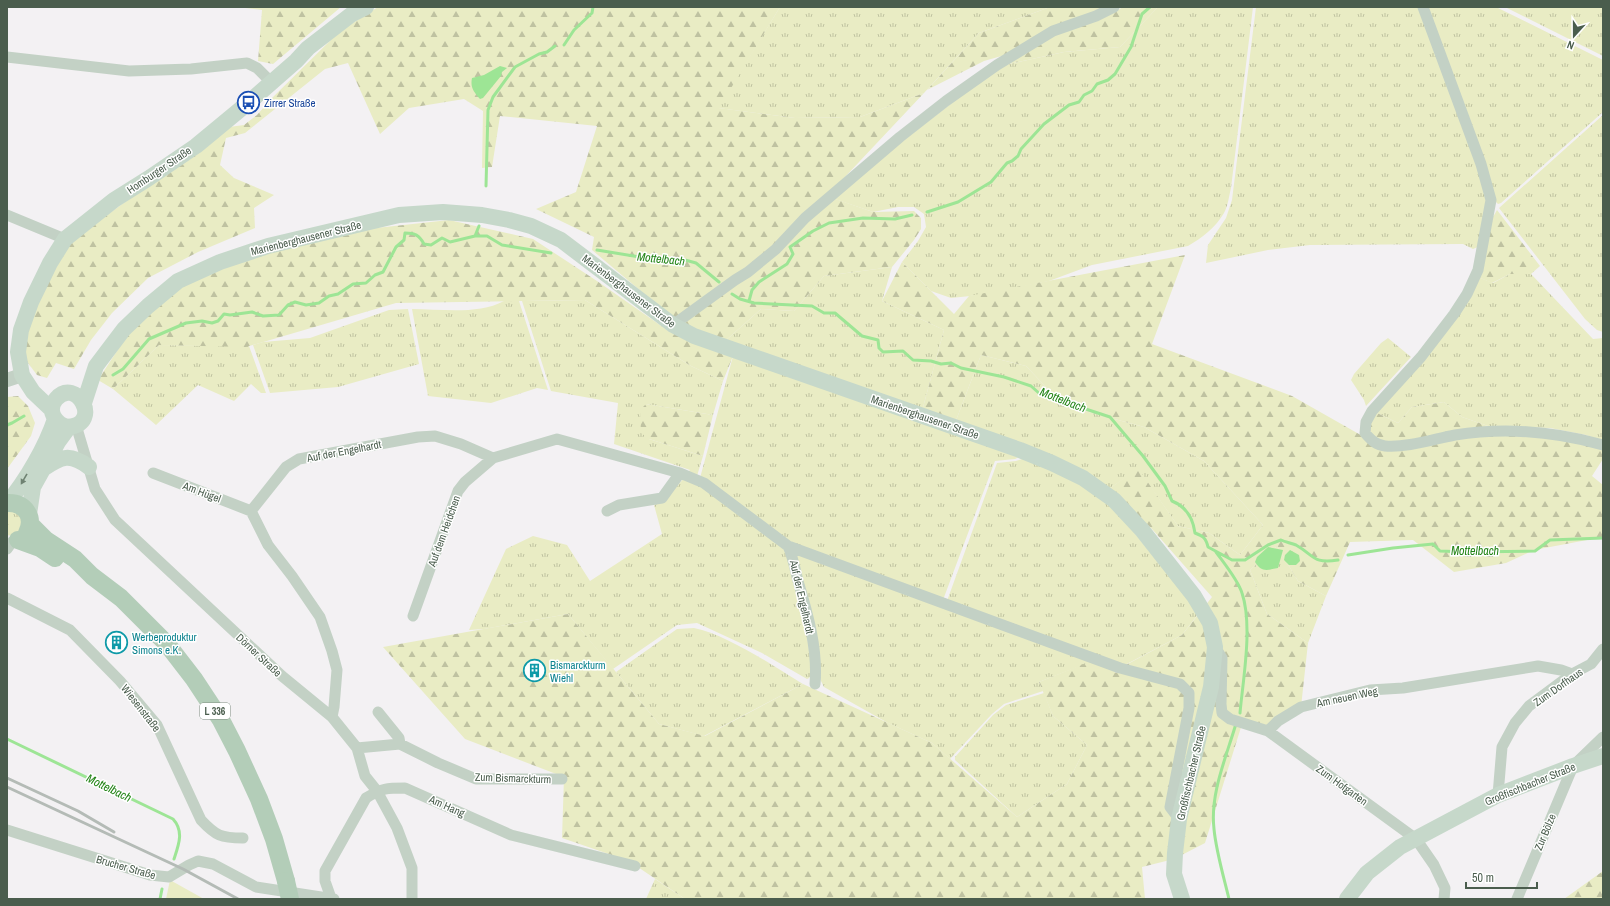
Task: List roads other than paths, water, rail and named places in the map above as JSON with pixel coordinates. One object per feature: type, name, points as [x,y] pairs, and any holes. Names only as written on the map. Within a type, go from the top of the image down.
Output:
[{"type":"main road","name":"Homburger Straße","points":[[84,403],[78,396],[63,412],[18,379],[18,352],[21,330],[50,263],[65,239],[114,200],[196,146],[296,61],[308,48],[352,14],[366,7]]},
{"type":"main road","name":"Marienberghausener Straße","points":[[63,412],[83,418],[85,413],[84,403],[96,366],[124,329],[148,306],[178,281],[220,262],[268,246],[406,215],[443,212],[482,215],[509,220],[531,226],[561,240],[673,325],[694,336],[1020,450],[1083,478],[1114,500],[1142,530],[1171,565],[1194,596],[1210,623],[1215,647]]},
{"type":"main road","points":[[7,502],[16,492],[82,378],[96,366]]},
{"type":"main road","points":[[30,519],[33,487],[58,442],[63,412]]},
{"type":"main road","points":[[42,470],[58,459],[70,457],[80,460],[89,467]]},
{"type":"main road","name":"L 336","points":[[7,502],[20,505],[46,540],[75,559],[92,576],[121,598],[166,644],[194,679],[221,720],[259,799],[274,839],[290,899]]},
{"type":"main road","name":"L 336","points":[[11,543],[27,534],[30,519]]},
{"type":"main road","name":"L 336","points":[[11,543],[40,548],[71,567],[92,576]]},
{"type":"main road","name":"Großfischbacher Straße","points":[[1182,899],[1174,874],[1179,819],[1211,687],[1215,647]]},
{"type":"main road","name":"Großfischbacher Straße","points":[[1347,899],[1367,873],[1400,847],[1498,795],[1603,756]]},
{"type":"street","points":[[673,325],[748,272],[776,249],[805,218],[900,136],[946,101],[997,65],[1053,30],[1096,16],[1114,7]]},
{"type":"street","points":[[1424,7],[1480,164],[1491,200],[1478,270],[1467,294],[1454,314],[1421,357],[1372,411],[1366,422],[1365,433],[1373,442],[1385,446],[1416,443],[1455,435],[1502,430],[1536,432],[1573,437],[1603,445]]},
{"type":"street","points":[[7,57],[129,71],[191,69],[248,63],[257,68],[271,82]]},
{"type":"street","points":[[7,215],[65,239]]},
{"type":"street","name":"Dörner Straße","points":[[63,412],[89,467],[95,490],[115,520],[277,671],[332,717],[357,748],[365,776],[377,791],[397,828],[412,868],[412,899]]},
{"type":"street","name":"Auf der Engelhardt","points":[[251,511],[286,467],[299,459],[418,437],[435,436],[461,444],[493,458],[557,439],[680,473],[704,483],[788,546],[807,611],[816,670],[815,684]]},
{"type":"street","name":"Auf dem Heidchen","points":[[413,616],[458,491],[465,482],[493,458]]},
{"type":"street","name":"Am Hügel","points":[[153,473],[251,511]]},
{"type":"street","points":[[607,511],[619,505],[662,498],[680,473]]},
{"type":"street","points":[[251,511],[268,545],[292,576],[320,617],[337,670],[332,717]]},
{"type":"street","points":[[788,546],[1120,668],[1180,684],[1189,693],[1189,708],[1170,807],[1179,819]]},
{"type":"street","name":"Wiesenstraße","points":[[7,598],[70,630],[120,681],[157,725],[201,820],[212,832],[226,838],[243,838]]},
{"type":"street","points":[[1215,647],[1222,658],[1222,713],[1230,719],[1268,731]]},
{"type":"street","name":"Zum Dorfhaus","points":[[1498,795],[1502,747],[1515,723],[1529,706],[1572,674],[1591,664],[1603,649]]},
{"type":"street","points":[[1591,664],[1603,660]]},
{"type":"street","name":"Am neuen Weg","points":[[1268,731],[1278,721],[1302,707],[1370,690],[1403,688],[1538,666],[1561,670],[1572,674]]},
{"type":"street","points":[[357,748],[400,744],[399,738],[378,712]]},
{"type":"street","name":"Zum Hofgarten","points":[[1268,731],[1416,839]]},
{"type":"street","points":[[1573,766],[1603,737]]},
{"type":"street","name":"Zum Bismarckturm","points":[[400,744],[438,763],[476,779],[562,779]]},
{"type":"street","name":"Zur Bölze","points":[[1517,899],[1573,766]]},
{"type":"street","name":"Am Hang","points":[[377,791],[388,788],[405,788],[511,835],[635,866]]},
{"type":"street","points":[[332,898],[325,881],[325,871],[366,798],[377,791]]},
{"type":"street","name":"Brucher Straße","points":[[7,830],[150,875],[170,877],[198,861],[213,864],[234,877],[256,887],[332,898]]},
{"type":"street","points":[[1416,839],[1434,865],[1445,888],[1444,899]]},
{"type":"waterway","points":[[564,45],[574,30],[592,13],[593,7]]},
{"type":"waterway","points":[[927,212],[958,202],[991,182],[1007,163],[1018,156],[1021,149],[1044,124],[1069,105],[1079,102],[1084,95],[1092,91],[1097,84],[1108,80],[1115,74],[1131,47],[1142,14],[1150,7]]},
{"type":"waterway","points":[[486,186],[488,110],[493,97],[515,67],[539,54],[547,52],[555,46]]},
{"type":"waterway","points":[[749,301],[752,290],[759,282],[787,264],[793,254],[790,247],[813,231],[829,223],[863,218],[895,219],[912,215]]},
{"type":"waterway","points":[[475,236],[479,226]]},
{"type":"waterway","name":"Mottelbach","points":[[113,375],[123,369],[149,339],[186,323],[202,321],[212,323],[218,321],[224,314],[230,315],[252,312],[263,316],[279,315],[288,305],[295,302],[306,305],[319,303],[329,296],[338,294],[353,284],[366,283],[375,275],[383,272],[396,247],[404,240],[405,233],[416,235],[424,244],[431,245],[442,238],[450,242],[475,236],[487,236],[502,245],[551,253]]},
{"type":"waterway","name":"Mottelbach","points":[[597,250],[664,261],[685,260],[696,263],[719,282]]},
{"type":"waterway","name":"Mottelbach","points":[[732,294],[740,299],[754,303],[812,306],[824,313],[835,313],[862,336],[878,340],[879,348],[883,352],[903,351],[913,360],[931,361],[941,364],[951,363],[961,368],[1004,377],[1031,386],[1040,394],[1110,417],[1143,456],[1165,486],[1172,501],[1182,506],[1191,518],[1195,533],[1204,538],[1208,547],[1232,560],[1245,560],[1268,545],[1281,540],[1296,545],[1319,560],[1338,560]]},
{"type":"waterway","name":"Mottelbach","points":[[7,425],[24,416]]},
{"type":"waterway","name":"Mottelbach","points":[[1348,555],[1433,544],[1440,551],[1535,551],[1550,540],[1603,538]]},
{"type":"waterway","points":[[1216,552],[1237,583],[1242,593],[1245,606],[1247,637],[1240,713]]},
{"type":"waterway","points":[[1229,899],[1216,846],[1213,816],[1216,790],[1235,727]]},
{"type":"waterway","name":"Mottelbach","points":[[7,739],[173,819],[178,828],[180,838],[174,859]]},
{"type":"waterway","name":"Mottelbach","points":[[160,899],[162,889]]},
{"type":"railway","points":[[7,778],[78,811],[114,832]]},
{"type":"railway","points":[[7,787],[183,869],[238,899]]},
{"type":"place","name":"Zirrer Straße","points":[[248,103]]},
{"type":"place","name":"Werbeproduktur Simons e.K.","points":[[117,643]]},
{"type":"place","name":"Bismarckturm Wiehl","points":[[535,671]]}]
